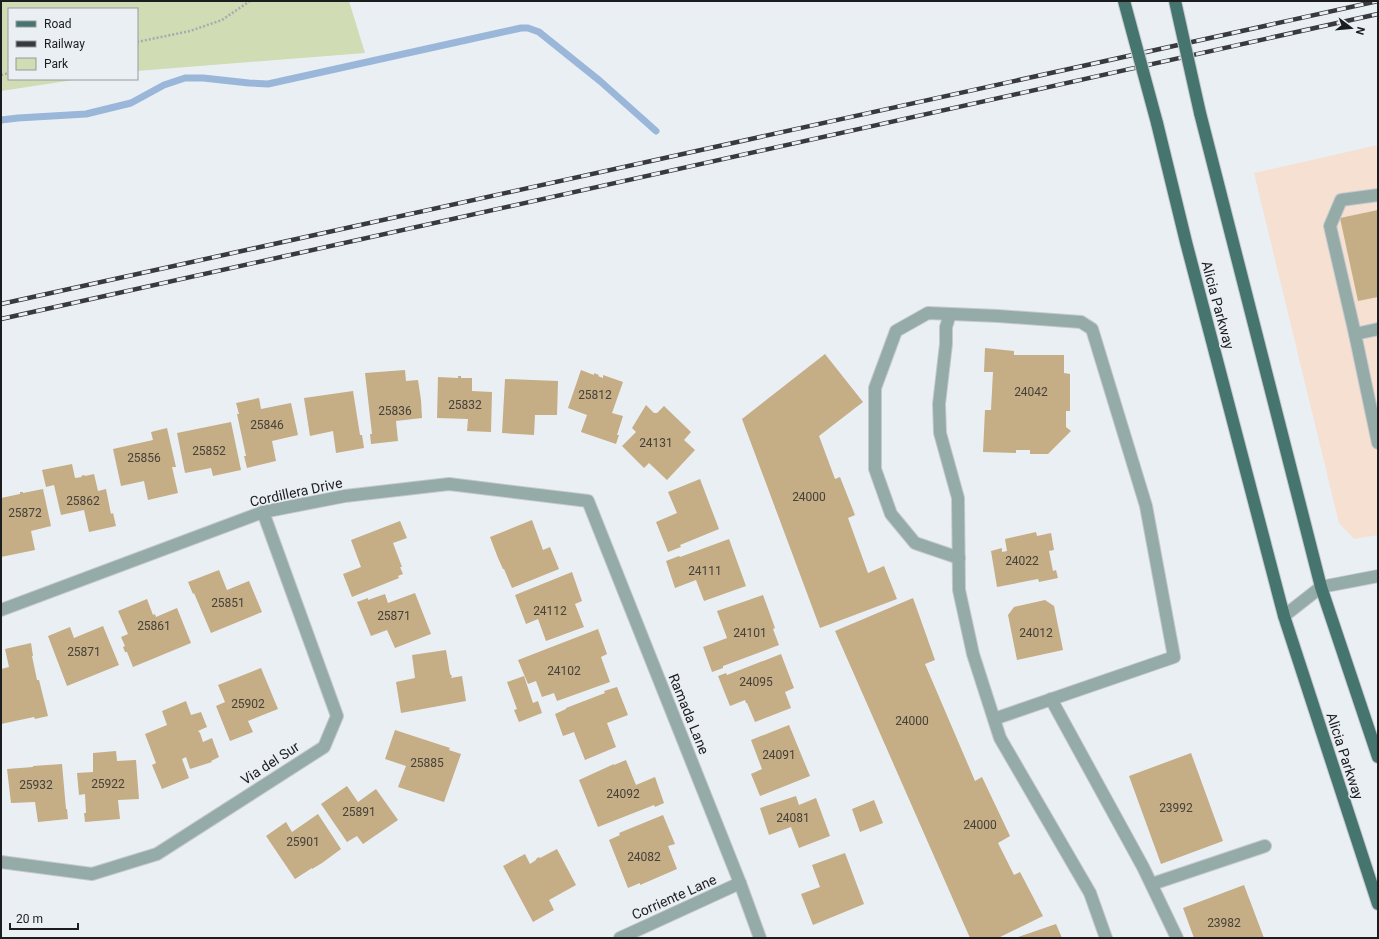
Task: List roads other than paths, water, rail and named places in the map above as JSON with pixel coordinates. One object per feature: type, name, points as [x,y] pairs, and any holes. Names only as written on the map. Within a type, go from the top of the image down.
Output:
[{"type":"main road","name":"Alicia Parkway","points":[[1124,1],[1157,123],[1186,242],[1284,616],[1378,904]]},
{"type":"main road","name":"Alicia Parkway","points":[[1175,1],[1200,113],[1321,587],[1378,757]]},
{"type":"street","points":[[1378,195],[1341,200],[1330,226],[1378,443]]},
{"type":"street","points":[[959,558],[914,543],[891,514],[875,469],[875,388],[896,331],[928,313],[1081,322],[1092,329],[1146,506],[1174,657],[994,719]]},
{"type":"street","points":[[950,314],[946,327],[946,344],[939,404],[940,433],[958,498],[959,590],[973,654],[1000,738],[1090,893],[1106,938]]},
{"type":"street","points":[[1355,334],[1378,328]]},
{"type":"street","name":"Cordillera Drive","points":[[1,610],[263,512],[346,496],[449,484],[588,501]]},
{"type":"street","name":"Ramada Lane","points":[[588,501],[740,883],[760,938]]},
{"type":"street","name":"Via del Sur","points":[[1,862],[92,874],[157,854],[324,747],[337,716],[263,512]]},
{"type":"street","points":[[1284,616],[1321,587],[1378,576]]},
{"type":"street","points":[[1051,699],[1152,884],[1177,938]]},
{"type":"street","points":[[1152,884],[1265,846]]},
{"type":"street","name":"Corriente Lane","points":[[620,938],[740,883]]},
{"type":"waterway","points":[[1,120],[86,114],[131,103],[164,85],[185,78],[203,78],[268,84],[521,28],[528,28],[539,32],[600,81],[656,131]]},
{"type":"railway","points":[[1,304],[1378,1]]},
{"type":"railway","points":[[1,319],[1378,14]]}]
